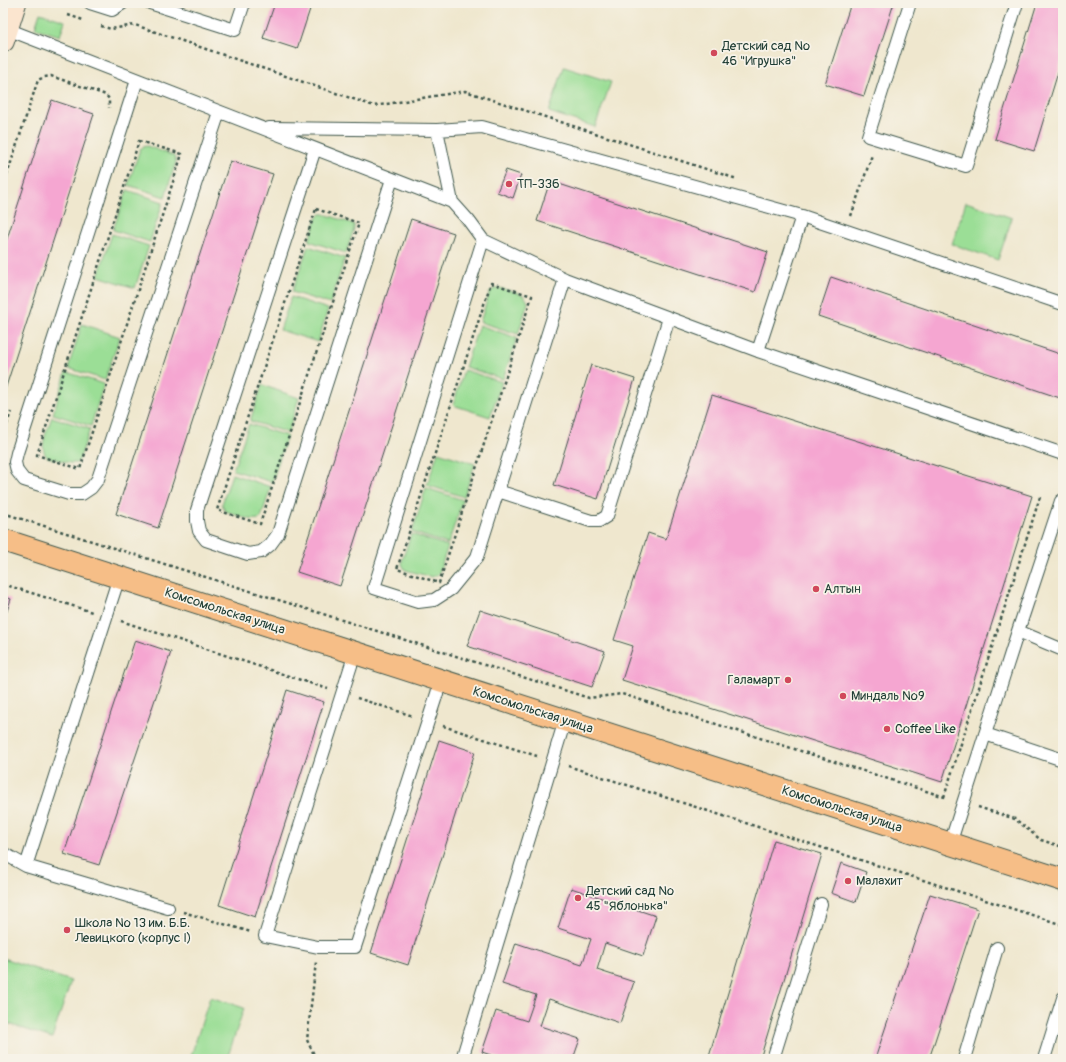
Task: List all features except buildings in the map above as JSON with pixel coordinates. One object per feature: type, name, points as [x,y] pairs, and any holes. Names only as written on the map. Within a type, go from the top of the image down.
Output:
[{"type":"main road","name":"Комсомольская улица","points":[[3,540],[1063,880]]},
{"type":"street","points":[[5,35],[15,3]]},
{"type":"lane","points":[[90,3],[112,10],[123,3]]},
{"type":"lane","points":[[150,3],[235,30],[244,3]]},
{"type":"lane","points":[[910,3],[868,136],[966,166],[1017,3]]},
{"type":"lane","points":[[5,35],[137,80],[452,202],[483,240],[565,279],[758,351],[1063,454]]},
{"type":"lane","points":[[137,80],[17,453],[17,472],[24,480],[69,494],[82,494],[91,488],[98,479],[219,112]]},
{"type":"lane","points":[[260,128],[437,130],[482,127],[802,216],[1063,304]]},
{"type":"lane","points":[[437,130],[452,202]]},
{"type":"lane","points":[[315,149],[197,510],[199,531],[206,540],[248,554],[261,552],[270,545],[278,534],[392,179]]},
{"type":"lane","points":[[758,351],[802,216]]},
{"type":"lane","points":[[483,240],[374,588],[418,602],[434,600],[451,589],[477,557],[565,279]]},
{"type":"lane","points":[[498,491],[591,521],[599,521],[607,516],[670,318]]},
{"type":"lane","points":[[950,844],[1018,631],[1061,501],[1063,500]]},
{"type":"lane","points":[[26,866],[119,577]]},
{"type":"lane","points":[[1018,631],[1063,650]]},
{"type":"lane","points":[[355,653],[265,936],[318,947],[355,947],[441,681]]},
{"type":"lane","points":[[462,1059],[565,720]]},
{"type":"lane","points":[[985,734],[1063,760]]},
{"type":"lane","points":[[3,853],[26,866],[168,908]]},
{"type":"lane","points":[[773,1059],[821,904]]},
{"type":"lane","points":[[964,1059],[997,948]]},
{"type":"lane","points":[[1044,1059],[1063,998]]},
{"type":"path","points":[[3,187],[38,80],[51,76],[106,95],[109,99],[109,111]]},
{"type":"path","points":[[851,216],[878,139]]},
{"type":"path","points":[[139,141],[182,154],[80,469],[37,455],[139,141]]},
{"type":"path","points":[[316,209],[359,223],[260,524],[217,510],[316,209]]},
{"type":"path","points":[[491,283],[532,296],[439,583],[397,569],[491,283]]},
{"type":"path","points":[[944,797],[1040,497]]},
{"type":"path","points":[[3,513],[589,698],[622,694],[1015,819],[1041,840],[1063,847]]},
{"type":"path","points":[[3,584],[107,616],[1063,925]]},
{"type":"path","points":[[168,908],[265,936]]},
{"type":"path","points":[[316,1059],[307,1040],[318,947]]},
{"type":"green space","points":[[40,13],[65,21],[60,36],[35,28]]},
{"type":"green space","points":[[564,67],[611,82],[595,127],[549,112]]},
{"type":"green space","points":[[147,146],[174,156],[176,162],[165,197],[128,185],[140,149]]},
{"type":"green space","points":[[127,190],[163,202],[150,242],[113,230]]},
{"type":"green space","points":[[966,202],[1012,218],[998,260],[952,244]]},
{"type":"green space","points":[[321,214],[354,224],[354,229],[346,253],[309,241],[317,217]]},
{"type":"green space","points":[[112,234],[149,246],[135,288],[98,276]]},
{"type":"green space","points":[[308,246],[345,258],[330,304],[292,292]]},
{"type":"green space","points":[[497,288],[517,292],[527,299],[528,303],[518,334],[480,322],[490,291]]},
{"type":"green space","points":[[291,297],[328,309],[318,342],[280,330]]},
{"type":"green space","points":[[82,324],[120,337],[105,380],[68,368]]},
{"type":"green space","points":[[479,325],[517,338],[503,379],[465,367]]},
{"type":"green space","points":[[464,370],[502,382],[490,417],[453,405]]},
{"type":"green space","points":[[66,372],[104,384],[91,426],[53,414]]},
{"type":"green space","points":[[262,385],[299,398],[288,433],[250,421]]},
{"type":"green space","points":[[52,417],[90,429],[77,463],[70,463],[47,457],[44,453],[43,448],[46,432]]},
{"type":"green space","points":[[249,424],[287,436],[272,482],[233,470]]},
{"type":"green space","points":[[438,452],[475,464],[464,497],[427,485]]},
{"type":"green space","points":[[232,474],[271,487],[261,518],[248,519],[225,511],[222,504]]},
{"type":"green space","points":[[426,488],[463,500],[448,544],[412,532]]},
{"type":"green space","points":[[411,534],[448,546],[437,575],[432,577],[405,570],[402,561]]},
{"type":"green space","points":[[3,958],[71,981],[52,1038],[3,1022]]},
{"type":"green space","points":[[210,997],[244,1008],[227,1059],[190,1059]]},
{"type":"place","name":"Детский сад № 46 \"Игрушка\"","points":[[714,53]]},
{"type":"place","name":"ТП-336","points":[[509,184]]},
{"type":"place","name":"Алтын","points":[[816,589]]},
{"type":"place","name":"Галамарт","points":[[788,680]]},
{"type":"place","name":"Миндаль №9","points":[[843,696]]},
{"type":"place","name":"Coffee Like","points":[[887,729]]},
{"type":"place","name":"Малахит","points":[[848,881]]},
{"type":"place","name":"Детский сад № 45 \"Яблонька\"","points":[[578,898]]},
{"type":"place","name":"Школа № 13 им. Б.Б. Левицкого (корпус I)","points":[[67,930]]}]
